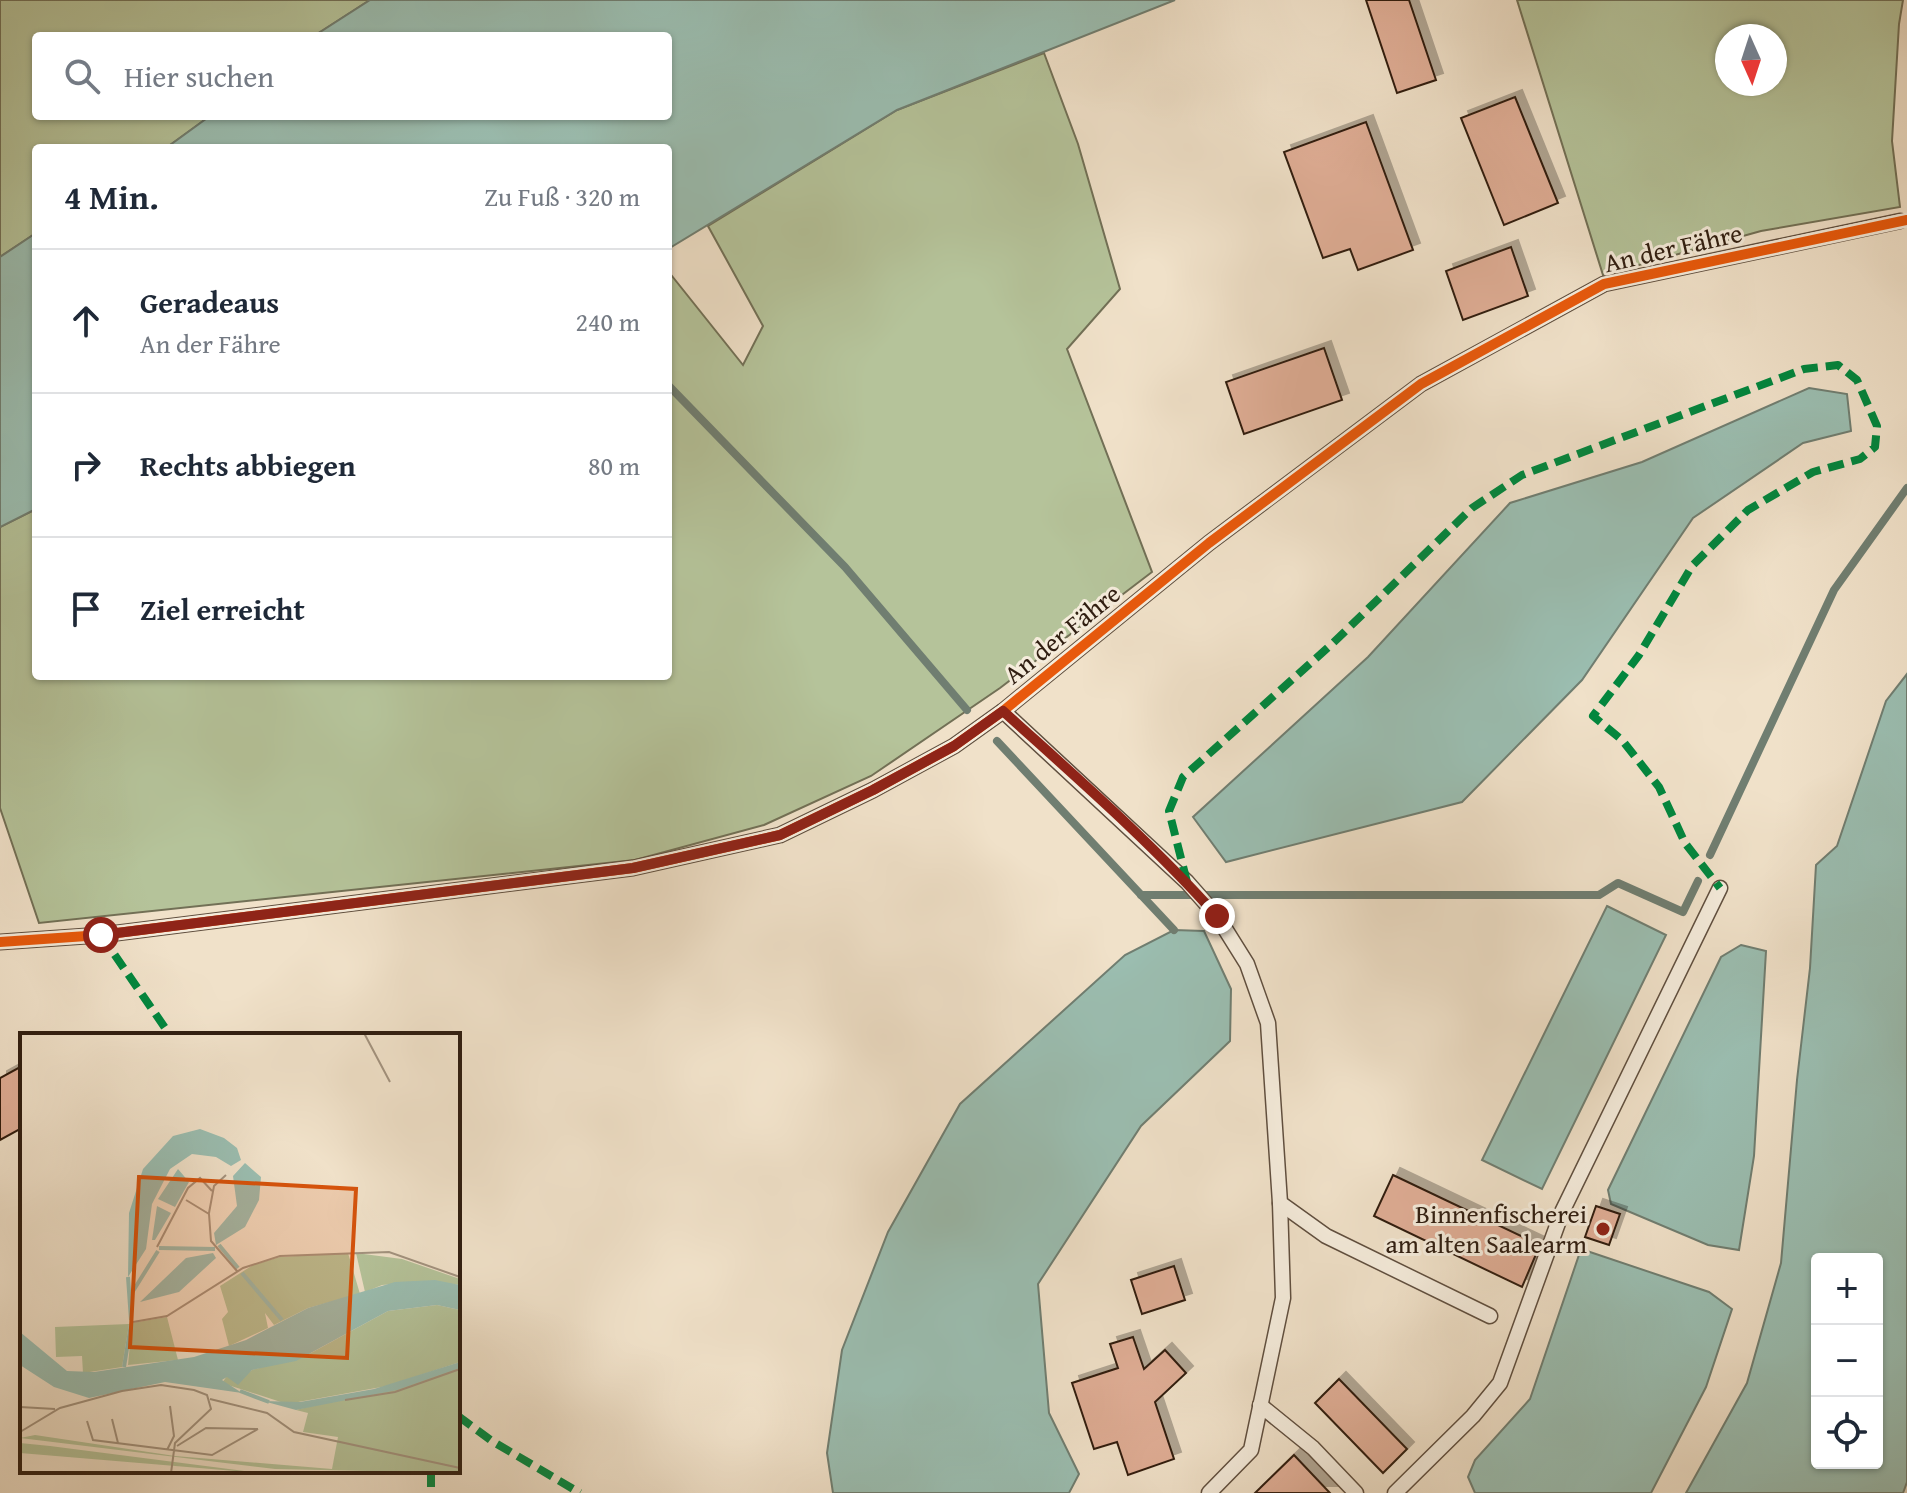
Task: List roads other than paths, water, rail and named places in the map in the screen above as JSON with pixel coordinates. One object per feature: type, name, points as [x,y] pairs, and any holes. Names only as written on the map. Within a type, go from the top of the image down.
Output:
[{"type":"lane","name":"An der Fähre","points":[[0,942],[101,935],[633,868],[780,835],[954,746],[1003,711],[1209,543],[1421,384],[1604,284],[1900,221]]},
{"type":"lane","points":[[1003,711],[1189,884],[1208,906],[1247,964],[1268,1023],[1283,1298],[1251,1450],[1209,1493]]},
{"type":"lane","points":[[1395,1493],[1473,1416],[1500,1383],[1562,1212],[1720,888]]},
{"type":"lane","points":[[1280,1203],[1326,1236],[1490,1316]]},
{"type":"lane","points":[[1260,1405],[1313,1448],[1356,1493]]},
{"type":"waterway","points":[[672,389],[845,567],[967,710]]},
{"type":"waterway","points":[[1710,855],[1834,590],[1907,488]]},
{"type":"waterway","points":[[997,741],[1174,930]]},
{"type":"waterway","points":[[1141,895],[1599,895],[1618,883],[1683,912],[1698,881]]},
{"type":"place","name":"Binnenfischerei am alten Saalearm","points":[[1603,1229]]}]
